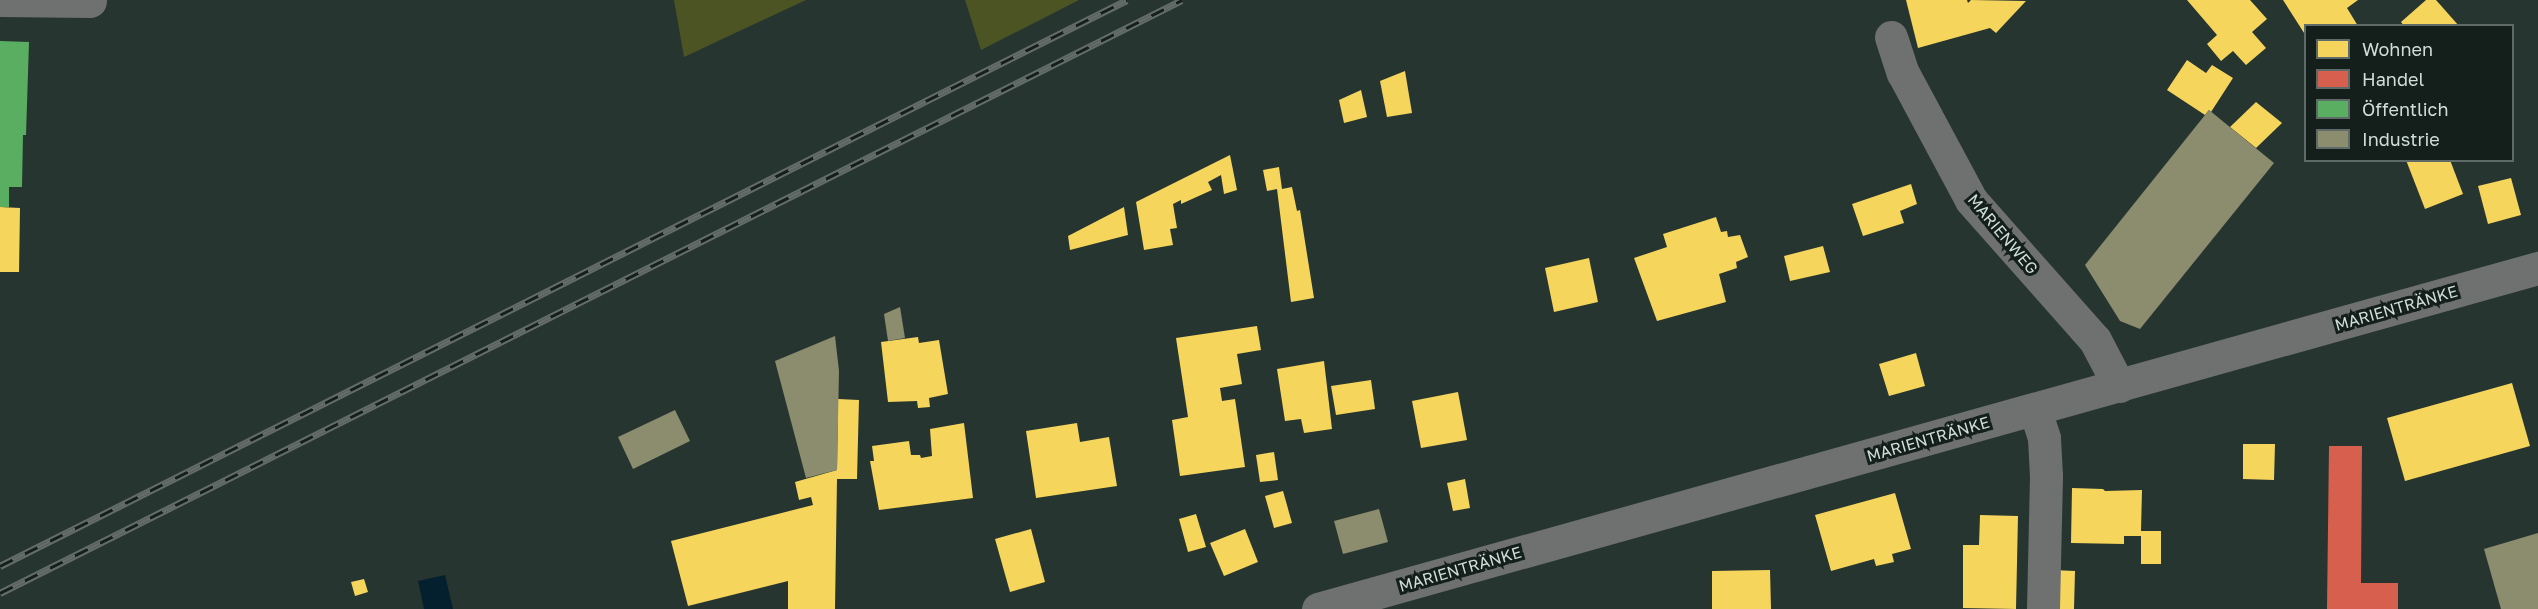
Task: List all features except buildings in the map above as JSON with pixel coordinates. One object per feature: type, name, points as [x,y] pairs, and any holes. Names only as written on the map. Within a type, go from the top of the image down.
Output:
[{"type":"street","points":[[0,0],[90,1]]},
{"type":"street","name":"MARIENWEG","points":[[1892,37],[1903,73],[1971,200],[2095,340],[2119,386]]},
{"type":"street","name":"MARIENTRÄNKE","points":[[1322,608],[2538,268]]},
{"type":"street","points":[[2035,410],[2044,438],[2046,476],[2043,609]]},
{"type":"green space","points":[[674,0],[806,0],[684,57]]},
{"type":"green space","points":[[965,0],[1079,0],[981,50]]},
{"type":"water","points":[[445,575],[453,609],[424,609],[418,581]]},
{"type":"railway","points":[[0,566],[1127,0]]},
{"type":"railway","points":[[0,593],[1182,0]]}]
